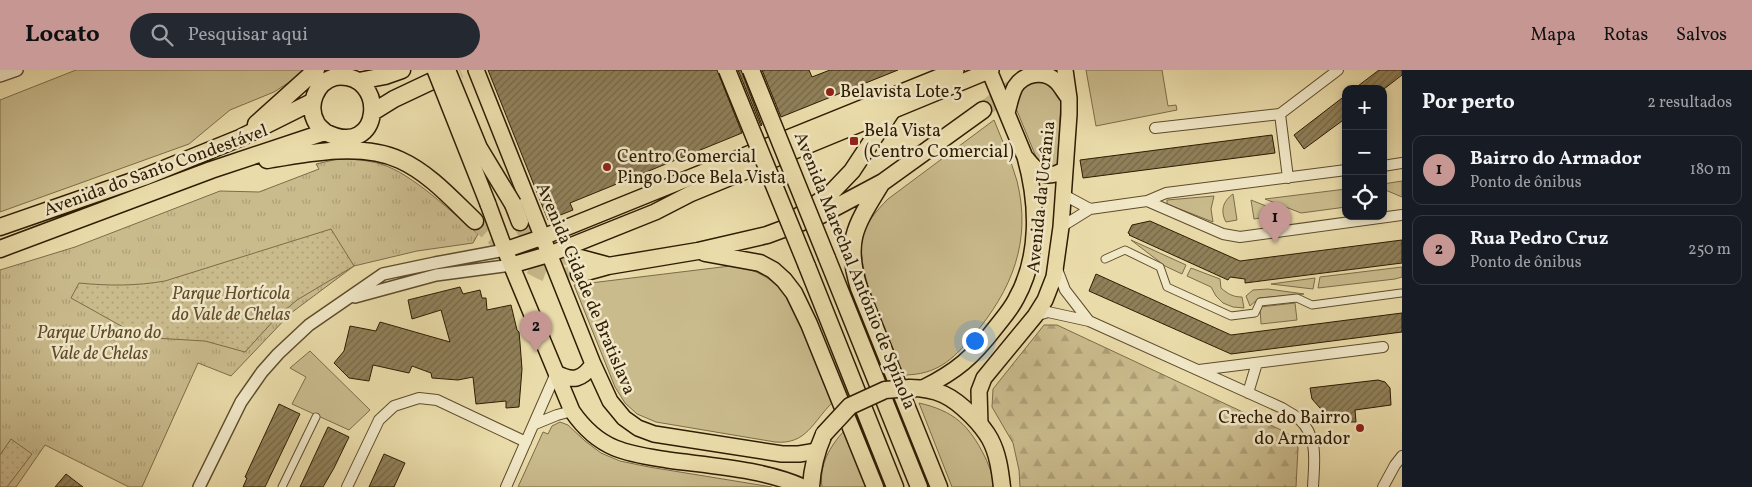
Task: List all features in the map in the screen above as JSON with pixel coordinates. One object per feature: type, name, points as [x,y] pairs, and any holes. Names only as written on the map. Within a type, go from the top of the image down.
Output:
[{"type":"highway","points":[[240,138],[316,70]]},
{"type":"highway","name":"Avenida do Santo Condestável","points":[[0,227],[144,177],[240,138],[312,102],[322,84],[330,79],[340,76],[360,81],[402,70]]},
{"type":"highway","points":[[447,70],[479,148],[520,201]]},
{"type":"highway","points":[[459,70],[520,201],[520,222]]},
{"type":"highway","points":[[727,70],[895,487]]},
{"type":"highway","name":"Avenida Marechal António de Spínola","points":[[751,70],[920,487]]},
{"type":"highway","points":[[373,112],[433,76]]},
{"type":"highway","points":[[312,102],[313,114],[317,124],[325,132],[333,136],[350,137],[365,128],[373,112],[371,94],[360,81]]},
{"type":"highway","points":[[767,235],[805,213],[841,184],[861,160],[893,109]]},
{"type":"highway","points":[[579,266],[608,266],[698,251],[767,235],[821,215],[882,182],[983,110]]},
{"type":"highway","name":"Avenida do Santo Condestável","points":[[0,249],[211,170],[325,132]]},
{"type":"highway","points":[[211,170],[303,154],[333,151],[378,153],[400,159],[416,169],[431,180],[474,220]]},
{"type":"highway","points":[[882,182],[856,228],[851,251],[852,264],[859,288],[939,487]]},
{"type":"highway","points":[[698,251],[760,263],[773,270],[794,292],[809,324],[875,487]]},
{"type":"highway","points":[[810,487],[811,470],[824,434],[850,406],[885,390],[916,388],[941,393],[956,400],[980,425],[990,439],[999,462],[1002,487]]},
{"type":"main road","name":"Avenida Cidade de Bratislava","points":[[476,70],[520,201],[543,237],[593,364],[616,410],[630,424],[646,431],[782,454],[817,451]]},
{"type":"main road","points":[[505,250],[543,237],[956,70]]},
{"type":"main road","points":[[512,265],[550,254],[655,212],[690,194],[990,70]]},
{"type":"main road","name":"Avenida da Ucrânia","points":[[916,388],[948,375],[969,358],[1009,311],[1022,287],[1031,260],[1035,229],[1033,192],[1025,157],[990,70]]},
{"type":"main road","name":"Avenida da Ucrânia","points":[[980,425],[979,391],[984,378],[1035,316],[1051,286],[1057,266],[1064,195],[1069,98],[1065,70]]},
{"type":"main road","points":[[1007,113],[1015,87],[1021,80],[1030,76],[1041,74],[1051,78],[1069,98]]},
{"type":"main road","points":[[433,76],[488,204],[505,250],[572,411],[578,420],[606,444],[623,451],[759,474],[803,487]]},
{"type":"main road","points":[[1025,157],[1035,169],[1044,175],[1056,174],[1065,169]]},
{"type":"main road","points":[[556,373],[566,378],[577,378],[587,373],[593,364]]},
{"type":"street","points":[[0,76],[16,70]]},
{"type":"street","points":[[1155,128],[1280,114],[1338,70]]},
{"type":"street","points":[[1280,114],[1288,178]]},
{"type":"street","points":[[1387,166],[1402,164]]},
{"type":"street","points":[[1061,227],[1090,208],[1147,201],[1166,193],[1342,171]]},
{"type":"street","points":[[1064,195],[1090,208]]},
{"type":"street","points":[[1147,201],[1223,234],[1240,237],[1402,215]]},
{"type":"street","points":[[199,487],[240,402],[278,354],[309,325],[383,274],[505,250]]},
{"type":"street","points":[[1105,259],[1125,250],[1160,267],[1167,287],[1231,316],[1255,313],[1260,302],[1297,298],[1312,305],[1401,293]]},
{"type":"street","points":[[343,301],[436,275],[512,265]]},
{"type":"street","points":[[1057,266],[1065,290],[1089,321]]},
{"type":"street","points":[[1035,316],[1048,312],[1089,321],[1282,408],[1300,420],[1312,435],[1315,452],[1313,487]]},
{"type":"street","points":[[1198,370],[1383,348]]},
{"type":"street","points":[[1248,393],[1256,363]]},
{"type":"street","points":[[506,487],[556,373]]},
{"type":"street","points":[[347,487],[379,420],[394,406],[419,398],[437,400],[526,442]]},
{"type":"street","points":[[534,424],[557,414],[572,411]]},
{"type":"street","points":[[282,487],[316,417]]},
{"type":"street","points":[[1383,487],[1402,456]]},
{"type":"green space","points":[[76,70],[308,70],[274,92],[230,110],[189,144],[0,212],[0,100]]},
{"type":"green space","points":[[1086,70],[1162,70],[1168,106],[1176,105],[1177,110],[1096,126]]},
{"type":"green space","points":[[1028,81],[1048,81],[1061,97],[1058,161],[1052,170],[1039,164],[1015,106],[1015,100]]},
{"type":"green space","points":[[994,120],[1015,173],[1021,203],[1022,224],[1015,264],[1008,283],[987,319],[951,359],[935,369],[903,375],[869,289],[862,254],[863,234],[879,208],[888,199]]},
{"type":"green space","name":"Parque Urbano do Vale de Chelas","points":[[338,159],[360,160],[381,164],[406,176],[431,194],[478,234],[473,243],[417,251],[354,266],[291,313],[231,376],[198,363],[142,487],[129,487],[45,445],[16,487],[0,487],[0,270],[75,247],[220,191],[259,192],[319,169],[316,164]]},
{"type":"green space","points":[[1402,181],[1402,197],[1387,191],[1387,183]]},
{"type":"green space","points":[[1342,189],[1342,208],[1301,213],[1265,199]]},
{"type":"green space","points":[[1233,194],[1237,220],[1226,222],[1223,214],[1224,206]]},
{"type":"green space","points":[[1214,196],[1211,209],[1213,222],[1167,204],[1167,200]]},
{"type":"green space","points":[[1251,200],[1286,214],[1254,219]]},
{"type":"green space","name":"Parque Hortícola do Vale de Chelas","points":[[331,229],[354,266],[297,300],[277,317],[245,352],[205,341],[154,338],[123,327],[71,298],[79,283],[122,285],[165,281]]},
{"type":"green space","points":[[1131,240],[1186,265],[1182,274],[1165,266]]},
{"type":"green space","points":[[730,266],[740,267],[766,277],[787,297],[793,305],[833,402],[802,436],[795,440],[775,442],[656,422],[637,414],[625,403],[615,387],[574,285]]},
{"type":"green space","points":[[1402,267],[1402,277],[1395,279],[1318,288],[1320,277]]},
{"type":"green space","points":[[1191,268],[1220,279],[1221,288],[1233,296],[1242,297],[1244,308],[1233,307],[1223,303],[1211,287],[1187,276]]},
{"type":"green space","points":[[1315,278],[1313,289],[1271,284]]},
{"type":"green space","points":[[1268,289],[1304,294],[1259,298],[1250,306],[1246,296],[1253,290]]},
{"type":"green space","points":[[1295,303],[1297,320],[1261,324],[1260,307]]},
{"type":"green space","points":[[1044,325],[1057,325],[1295,438],[1298,448],[1296,487],[1020,487],[1019,470],[1013,443],[992,407],[993,389]]},
{"type":"green space","points":[[310,351],[370,410],[349,430],[292,404],[306,377],[290,368]]},
{"type":"green space","points":[[919,403],[942,410],[966,428],[985,457],[992,475],[993,487],[952,487]]},
{"type":"green space","points":[[560,422],[568,425],[601,453],[620,461],[772,487],[518,487],[543,432],[548,434],[552,426]]},
{"type":"green space","points":[[844,431],[866,487],[822,487],[822,471],[827,456],[834,443]]},
{"type":"green space","points":[[11,439],[32,454],[7,487],[0,487],[0,455]]},
{"type":"building","name":"Centro Comercial Pingo Doce Bela Vista","points":[[488,70],[717,70],[742,133],[570,203],[573,210],[548,220]]},
{"type":"building","points":[[738,70],[741,70],[761,126]]},
{"type":"building","points":[[762,70],[809,70],[812,77],[830,70],[898,70],[781,117]]},
{"type":"building","points":[[1379,70],[1402,70],[1402,75],[1387,87],[1387,85],[1359,85]]},
{"type":"building","points":[[1342,98],[1342,121],[1304,149],[1294,135]]},
{"type":"building","points":[[1272,135],[1275,153],[1083,178],[1080,160]]},
{"type":"building","points":[[1150,221],[1240,261],[1402,240],[1402,263],[1245,283],[1245,279],[1230,277],[1228,280],[1129,235],[1128,233],[1132,225]]},
{"type":"building","points":[[1096,274],[1231,335],[1402,313],[1402,332],[1231,354],[1089,291]]},
{"type":"building","points":[[460,287],[463,294],[480,290],[482,298],[486,298],[487,310],[511,305],[519,332],[520,343],[522,369],[519,407],[506,408],[506,401],[476,404],[473,377],[458,380],[432,378],[431,373],[412,366],[409,373],[373,365],[369,381],[349,378],[334,363],[344,351],[350,326],[376,331],[380,322],[450,342],[441,310],[412,319],[408,300]]},
{"type":"building","name":"Creche do Bairro do Armador","points":[[1378,380],[1385,382],[1390,388],[1391,405],[1355,410],[1356,422],[1340,422],[1328,417],[1312,399],[1310,388]]},
{"type":"building","points":[[279,404],[300,414],[265,487],[243,487],[247,478],[245,477]]},
{"type":"building","points":[[328,427],[349,437],[323,487],[300,487]]},
{"type":"building","points":[[384,454],[405,463],[394,487],[369,487]]},
{"type":"building","points":[[66,474],[83,487],[55,487]]},
{"type":"tunnel","points":[[437,80],[460,70]]},
{"type":"tunnel","points":[[983,110],[1011,88]]},
{"type":"tunnel","points":[[475,221],[511,252],[532,267],[551,275],[579,274]]},
{"type":"tunnel","points":[[520,222],[531,241],[543,251],[558,256],[580,258]]},
{"type":"place","name":"Belavista Lote 3","points":[[830,92]]},
{"type":"place","name":"Bela Vista (Centro Comercial)","points":[[854,141]]},
{"type":"place","name":"Centro Comercial Pingo Doce Bela Vista","points":[[607,167]]},
{"type":"place","name":"Bairro do Armador","points":[[1275,243]]},
{"type":"place","name":"Rua Pedro Cruz","points":[[536,352]]},
{"type":"place","name":"Creche do Bairro do Armador","points":[[1360,428]]}]
